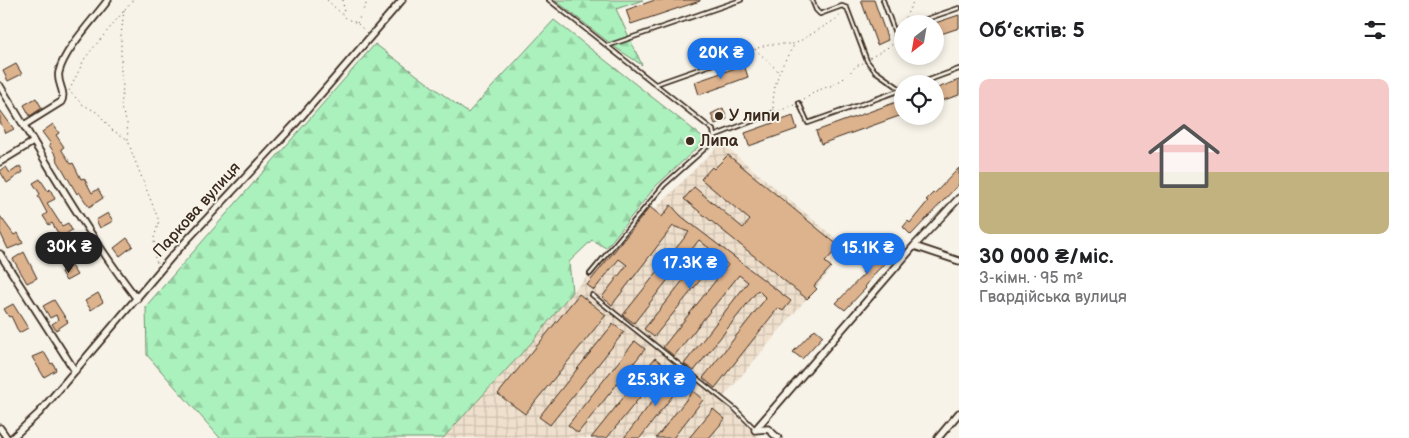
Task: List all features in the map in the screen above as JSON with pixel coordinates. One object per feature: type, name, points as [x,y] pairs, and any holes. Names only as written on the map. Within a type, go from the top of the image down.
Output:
[{"type":"street","points":[[24,125],[61,102],[63,93],[58,80],[59,71],[74,43],[108,0]]},
{"type":"street","name":"Паркова вулиця","points":[[12,438],[39,413],[161,270],[214,210],[295,124],[402,0]]},
{"type":"street","points":[[0,86],[33,142],[118,275],[137,299]]},
{"type":"street","points":[[0,162],[33,142]]},
{"type":"street","points":[[755,430],[914,246],[959,198]]},
{"type":"street","points":[[914,246],[959,261]]},
{"type":"street","points":[[0,254],[75,371]]},
{"type":"street","points":[[938,438],[959,413]]},
{"type":"street","points":[[0,428],[6,438]]},
{"type":"street","points":[[755,430],[768,429],[778,438]]},
{"type":"lane","points":[[549,0],[713,130],[714,136],[711,142],[664,185],[590,274]]},
{"type":"lane","points":[[607,46],[741,0]]},
{"type":"lane","points":[[812,0],[820,14],[842,6],[847,8],[867,60],[875,71],[894,84]]},
{"type":"lane","points":[[883,0],[894,30]]},
{"type":"lane","points":[[938,15],[959,8]]},
{"type":"lane","points":[[656,84],[739,55]]},
{"type":"lane","points":[[943,75],[959,69]]},
{"type":"lane","points":[[800,103],[808,123],[894,93]]},
{"type":"lane","points":[[714,136],[773,113]]},
{"type":"lane","points":[[592,295],[735,410],[755,430]]},
{"type":"path","points":[[128,140],[120,137],[98,113],[82,104],[68,91],[84,58],[133,0]]},
{"type":"path","points":[[328,0],[347,19],[357,24],[370,36]]},
{"type":"path","points":[[343,0],[344,15]]},
{"type":"path","points":[[357,24],[368,0]]},
{"type":"path","points":[[800,103],[773,113],[773,90],[779,72],[796,44],[838,18],[847,8]]},
{"type":"path","points":[[124,10],[121,24],[121,78],[123,86],[121,108],[127,123],[128,140],[132,153],[159,221],[154,238],[155,258],[161,270]]},
{"type":"path","points":[[739,55],[770,44],[796,44]]},
{"type":"path","points":[[755,50],[779,72]]},
{"type":"shaded area","points":[[721,143],[846,247],[833,261],[829,272],[721,400],[759,438],[443,438],[533,341],[572,292]]},
{"type":"green space","points":[[555,0],[643,0],[616,9],[642,65],[616,48]]},
{"type":"green space","points":[[554,20],[704,138],[698,147],[656,186],[606,248],[592,240],[569,262],[572,292],[533,341],[443,438],[220,438],[147,355],[146,306],[375,44],[468,113]]},
{"type":"building","points":[[655,0],[700,1],[631,24],[626,10]]},
{"type":"building","points":[[861,0],[874,0],[888,40],[877,45]]},
{"type":"building","points":[[959,15],[959,28],[944,33],[944,20]]},
{"type":"building","points":[[16,64],[22,74],[8,81],[3,71]]},
{"type":"building","points":[[744,65],[748,77],[699,95],[695,82]]},
{"type":"building","points":[[959,80],[959,95],[944,100],[944,86]]},
{"type":"building","points":[[36,98],[42,108],[30,116],[24,105]]},
{"type":"building","points":[[894,103],[894,118],[821,144],[816,131]]},
{"type":"building","name":"У липи","points":[[723,108],[727,119],[715,124],[711,114]]},
{"type":"building","points":[[0,110],[14,129],[6,133],[0,122]]},
{"type":"building","points":[[793,116],[797,129],[749,146],[745,133]]},
{"type":"building","points":[[53,124],[59,133],[56,135],[64,147],[61,149],[71,164],[73,163],[81,179],[84,178],[92,193],[98,189],[103,198],[89,207],[79,192],[77,194],[49,145],[51,144],[42,132]]},
{"type":"building","points":[[728,155],[839,246],[825,262],[831,267],[814,286],[817,289],[807,299],[684,199],[694,187],[743,228],[750,220],[701,179],[712,167],[714,169]]},
{"type":"building","points":[[20,166],[23,172],[7,183],[0,171],[6,167],[10,173]]},
{"type":"building","points":[[959,168],[959,184],[911,235],[903,227],[908,221],[910,223],[928,201],[926,200]]},
{"type":"building","points":[[40,179],[48,191],[50,189],[55,199],[47,203],[62,226],[68,223],[72,230],[66,234],[75,251],[62,258],[57,247],[64,243],[52,223],[49,225],[43,216],[47,213],[38,196],[40,194],[33,183]]},
{"type":"building","points":[[671,205],[681,216],[791,301],[783,311],[778,308],[715,388],[703,378],[766,298],[758,290],[694,371],[684,364],[748,282],[739,275],[674,356],[663,347],[728,265],[719,257],[654,337],[644,329],[709,248],[699,240],[634,323],[623,315],[689,232],[673,226],[612,305],[602,297],[627,265],[619,259],[594,290],[587,285],[650,207],[662,217]]},
{"type":"building","points":[[108,213],[113,221],[100,228],[96,220]]},
{"type":"building","points":[[0,216],[14,235],[18,233],[23,243],[8,249],[0,232]]},
{"type":"building","points":[[127,238],[133,246],[120,256],[114,248]]},
{"type":"building","points":[[893,241],[901,248],[876,272],[866,288],[845,310],[836,303],[864,274],[862,272],[880,251],[882,253]]},
{"type":"building","points":[[24,252],[37,278],[27,283],[13,259]]},
{"type":"building","points":[[71,266],[77,275],[66,281],[61,272]]},
{"type":"building","points":[[98,293],[103,302],[91,310],[85,301]]},
{"type":"building","points":[[579,294],[606,315],[525,414],[498,394]]},
{"type":"building","points":[[54,300],[68,322],[56,330],[52,324],[58,320],[56,315],[50,318],[43,306]]},
{"type":"building","points":[[13,304],[28,328],[19,333],[11,316],[9,317],[4,309]]},
{"type":"building","points":[[613,324],[624,332],[550,425],[539,417]]},
{"type":"building","points":[[815,329],[823,336],[802,359],[793,352]]},
{"type":"building","points":[[635,341],[645,349],[578,433],[568,425]]},
{"type":"building","points":[[44,352],[56,370],[44,377],[32,357]]},
{"type":"building","points":[[655,358],[665,366],[607,438],[591,438]]},
{"type":"building","points":[[675,372],[685,380],[640,438],[624,438]]},
{"type":"building","points":[[693,391],[703,400],[673,438],[656,438]]},
{"type":"building","points":[[713,409],[725,419],[709,438],[689,438]]},
{"type":"place","name":"У липи","points":[[719,116]]},
{"type":"place","name":"Липа","points":[[690,141]]}]
